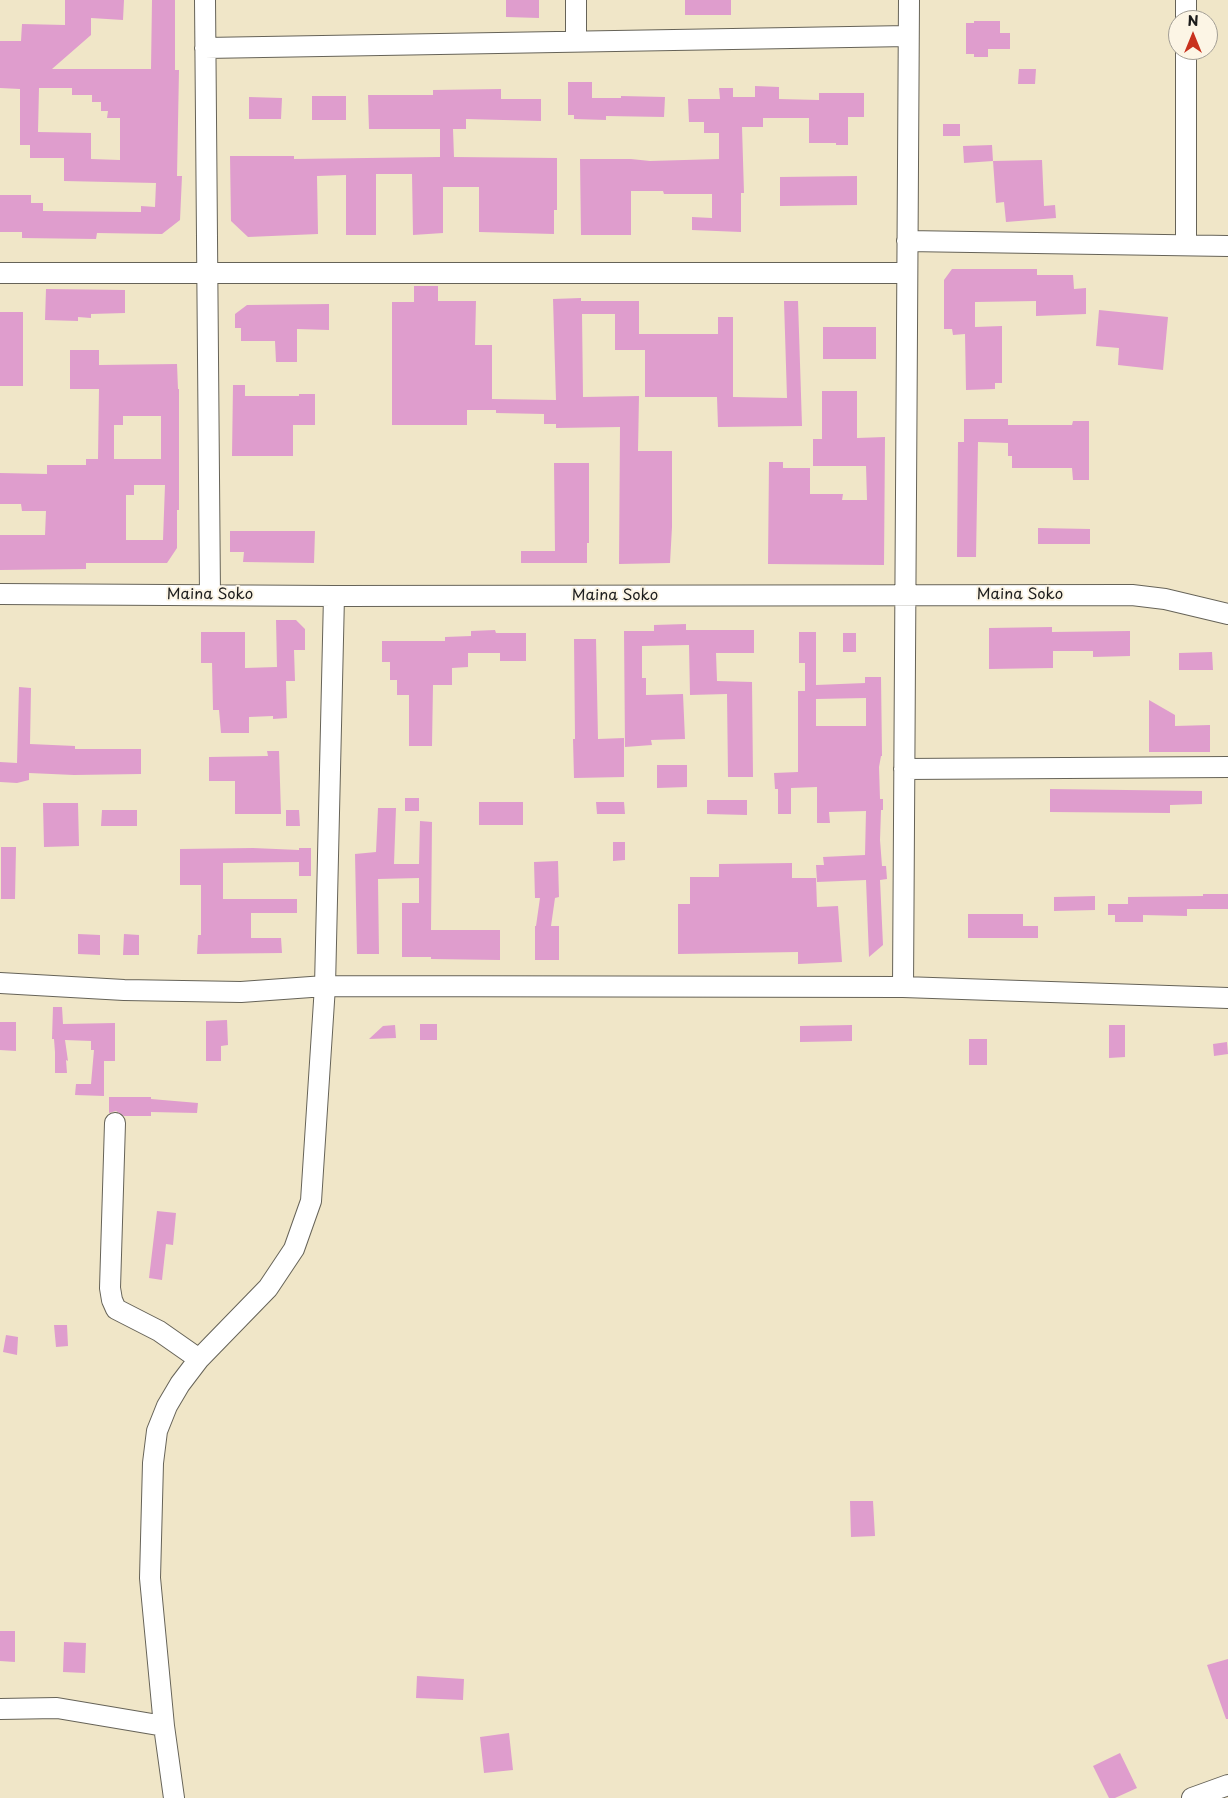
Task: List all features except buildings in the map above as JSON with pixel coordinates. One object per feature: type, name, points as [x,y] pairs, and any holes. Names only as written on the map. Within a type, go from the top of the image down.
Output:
[{"type":"street","points":[[205,0],[210,595]]},
{"type":"street","points":[[576,0],[576,40]]},
{"type":"street","points":[[902,987],[909,0]]},
{"type":"street","points":[[206,48],[576,40],[908,36]]},
{"type":"street","points":[[1186,60],[1186,245]]},
{"type":"street","points":[[907,241],[1228,246]]},
{"type":"street","points":[[0,273],[907,273]]},
{"type":"street","name":"Maina Soko","points":[[0,594],[334,596],[1132,594],[1166,599],[1228,614]]},
{"type":"street","points":[[174,1798],[164,1726],[150,1578],[153,1463],[157,1431],[167,1406],[180,1384],[199,1360],[268,1288],[294,1249],[311,1201],[325,986],[334,596]]},
{"type":"street","points":[[904,769],[1228,767]]},
{"type":"street","points":[[0,983],[124,990],[241,992],[325,986],[902,987],[1228,998]]},
{"type":"street","points":[[115,1123],[110,1288],[112,1300],[116,1309],[159,1331],[199,1360]]},
{"type":"street","points":[[0,1710],[57,1708],[164,1726]]},
{"type":"street","points":[[1192,1798],[1228,1785]]}]
